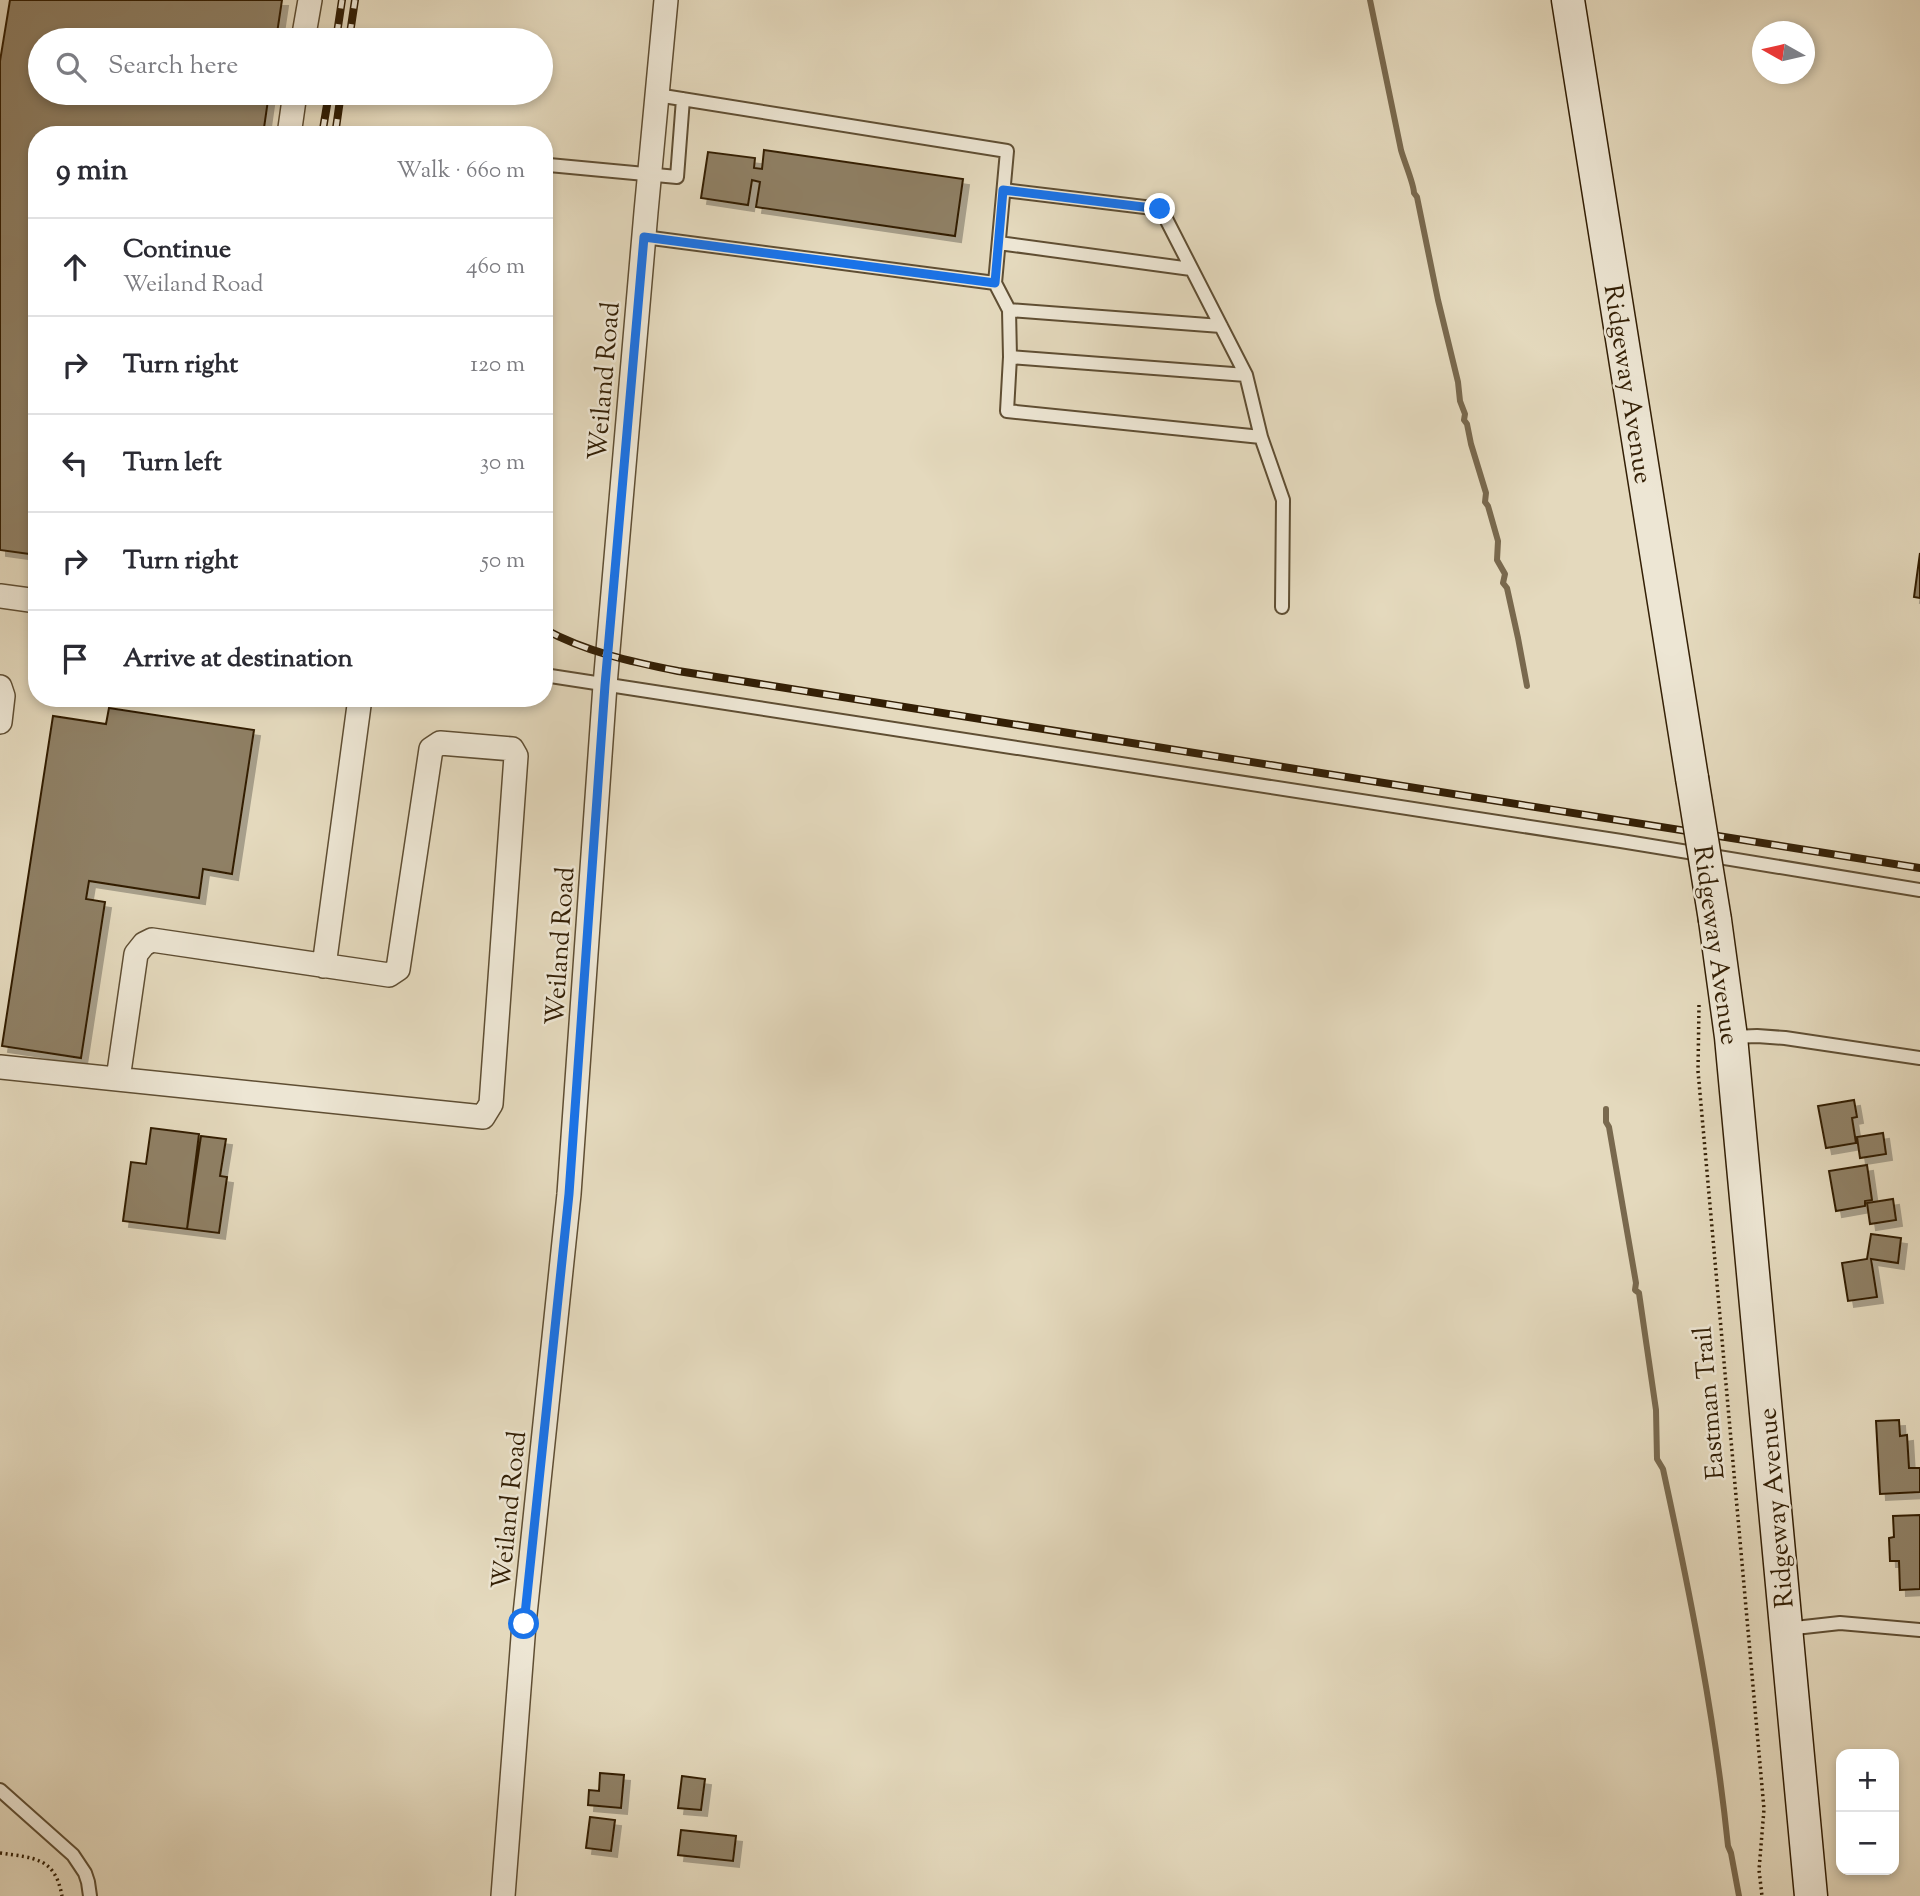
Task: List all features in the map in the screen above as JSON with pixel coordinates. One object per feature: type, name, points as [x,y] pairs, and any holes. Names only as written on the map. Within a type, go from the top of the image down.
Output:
[{"type":"main road","name":"Ridgeway Avenue","points":[[1568,0],[1715,920],[1731,1037],[1811,1896]]},
{"type":"street","points":[[305,28],[310,0]]},
{"type":"street","name":"Weiland Road","points":[[503,1896],[524,1624],[569,1194],[605,685],[666,0]]},
{"type":"street","points":[[290,126],[293,105]]},
{"type":"street","points":[[0,596],[28,600]]},
{"type":"street","points":[[0,687],[3,696],[0,722]]},
{"type":"street","points":[[324,965],[359,707]]},
{"type":"street","points":[[0,1067],[483,1117],[491,1104],[516,756],[512,749],[440,743],[430,749],[398,969],[389,975],[152,940],[144,944],[136,954],[118,1079]]},
{"type":"lane","points":[[657,95],[1007,151],[995,283],[1009,310],[1007,411],[1261,437]]},
{"type":"lane","points":[[553,165],[677,177],[683,99]]},
{"type":"lane","points":[[1003,190],[1160,209],[1246,374],[1261,437],[1283,500],[1282,607]]},
{"type":"lane","points":[[644,237],[995,283]]},
{"type":"lane","points":[[999,243],[1191,269]]},
{"type":"lane","points":[[1009,310],[1221,326]]},
{"type":"lane","points":[[1010,357],[1246,374]]},
{"type":"lane","points":[[553,676],[1633,843],[1920,890]]},
{"type":"lane","points":[[1731,1037],[1785,1038],[1920,1058]]},
{"type":"lane","points":[[1786,1629],[1840,1623],[1920,1630]]},
{"type":"lane","points":[[0,1790],[73,1855],[85,1873],[90,1896]]},
{"type":"path","name":"Eastman Trail","points":[[1699,998],[1698,1071],[1764,1809],[1759,1870],[1762,1896]]},
{"type":"path","points":[[0,1853],[39,1860],[51,1867],[59,1881],[62,1896]]},
{"type":"building","points":[[10,0],[282,0],[278,28],[28,28],[28,105],[267,105],[264,126],[28,126],[28,554],[0,550],[0,61]]},
{"type":"building","points":[[764,150],[963,179],[955,236],[756,207],[760,182],[752,180],[748,205],[701,198],[708,152],[755,158],[754,168],[762,169]]},
{"type":"building","points":[[1920,553],[1920,598],[1914,597]]},
{"type":"building","points":[[109,708],[254,730],[232,874],[203,869],[199,898],[89,881],[86,899],[105,902],[81,1058],[2,1046],[53,716],[106,724]]},
{"type":"building","points":[[1854,1100],[1857,1117],[1852,1118],[1856,1143],[1826,1148],[1818,1106]]},
{"type":"building","points":[[151,1128],[199,1134],[187,1229],[123,1221],[131,1162],[146,1164]]},
{"type":"building","points":[[1883,1133],[1886,1154],[1860,1158],[1857,1137]]},
{"type":"building","points":[[201,1136],[226,1139],[220,1176],[227,1177],[219,1233],[187,1229]]},
{"type":"building","points":[[1867,1165],[1872,1200],[1865,1201],[1865,1206],[1836,1211],[1829,1171]]},
{"type":"building","points":[[1893,1199],[1896,1220],[1870,1224],[1867,1203]]},
{"type":"building","points":[[1871,1234],[1901,1238],[1898,1263],[1871,1259],[1877,1297],[1848,1301],[1842,1263],[1867,1259]]},
{"type":"building","points":[[1899,1420],[1900,1436],[1907,1435],[1909,1468],[1920,1468],[1920,1492],[1880,1494],[1876,1421]]},
{"type":"building","points":[[1920,1515],[1920,1589],[1900,1590],[1899,1561],[1890,1561],[1889,1538],[1894,1537],[1893,1516]]},
{"type":"building","points":[[600,1773],[624,1775],[621,1808],[588,1805],[589,1790],[599,1791]]},
{"type":"building","points":[[682,1776],[705,1779],[701,1810],[678,1808]]},
{"type":"building","points":[[590,1817],[615,1820],[611,1851],[586,1848]]},
{"type":"building","points":[[681,1830],[736,1836],[733,1861],[678,1855]]},
{"type":"waterway","points":[[1370,0],[1401,150],[1417,197],[1465,414],[1464,420],[1498,541],[1497,560],[1505,574],[1503,583],[1507,588],[1527,686]]},
{"type":"waterway","points":[[1606,1109],[1635,1290],[1639,1293],[1656,1410],[1657,1459],[1663,1469],[1692,1609],[1709,1704],[1728,1846],[1739,1896]]},
{"type":"railway","points":[[338,28],[342,0]]},
{"type":"railway","points":[[351,28],[355,0]]},
{"type":"railway","points":[[324,126],[327,105]]},
{"type":"railway","points":[[336,126],[339,105]]},
{"type":"railway","points":[[553,634],[626,660],[678,671],[1920,868]]},
{"type":"route","points":[[524,1624],[569,1194],[605,685],[644,237],[995,283],[1003,190],[1160,209]]}]
